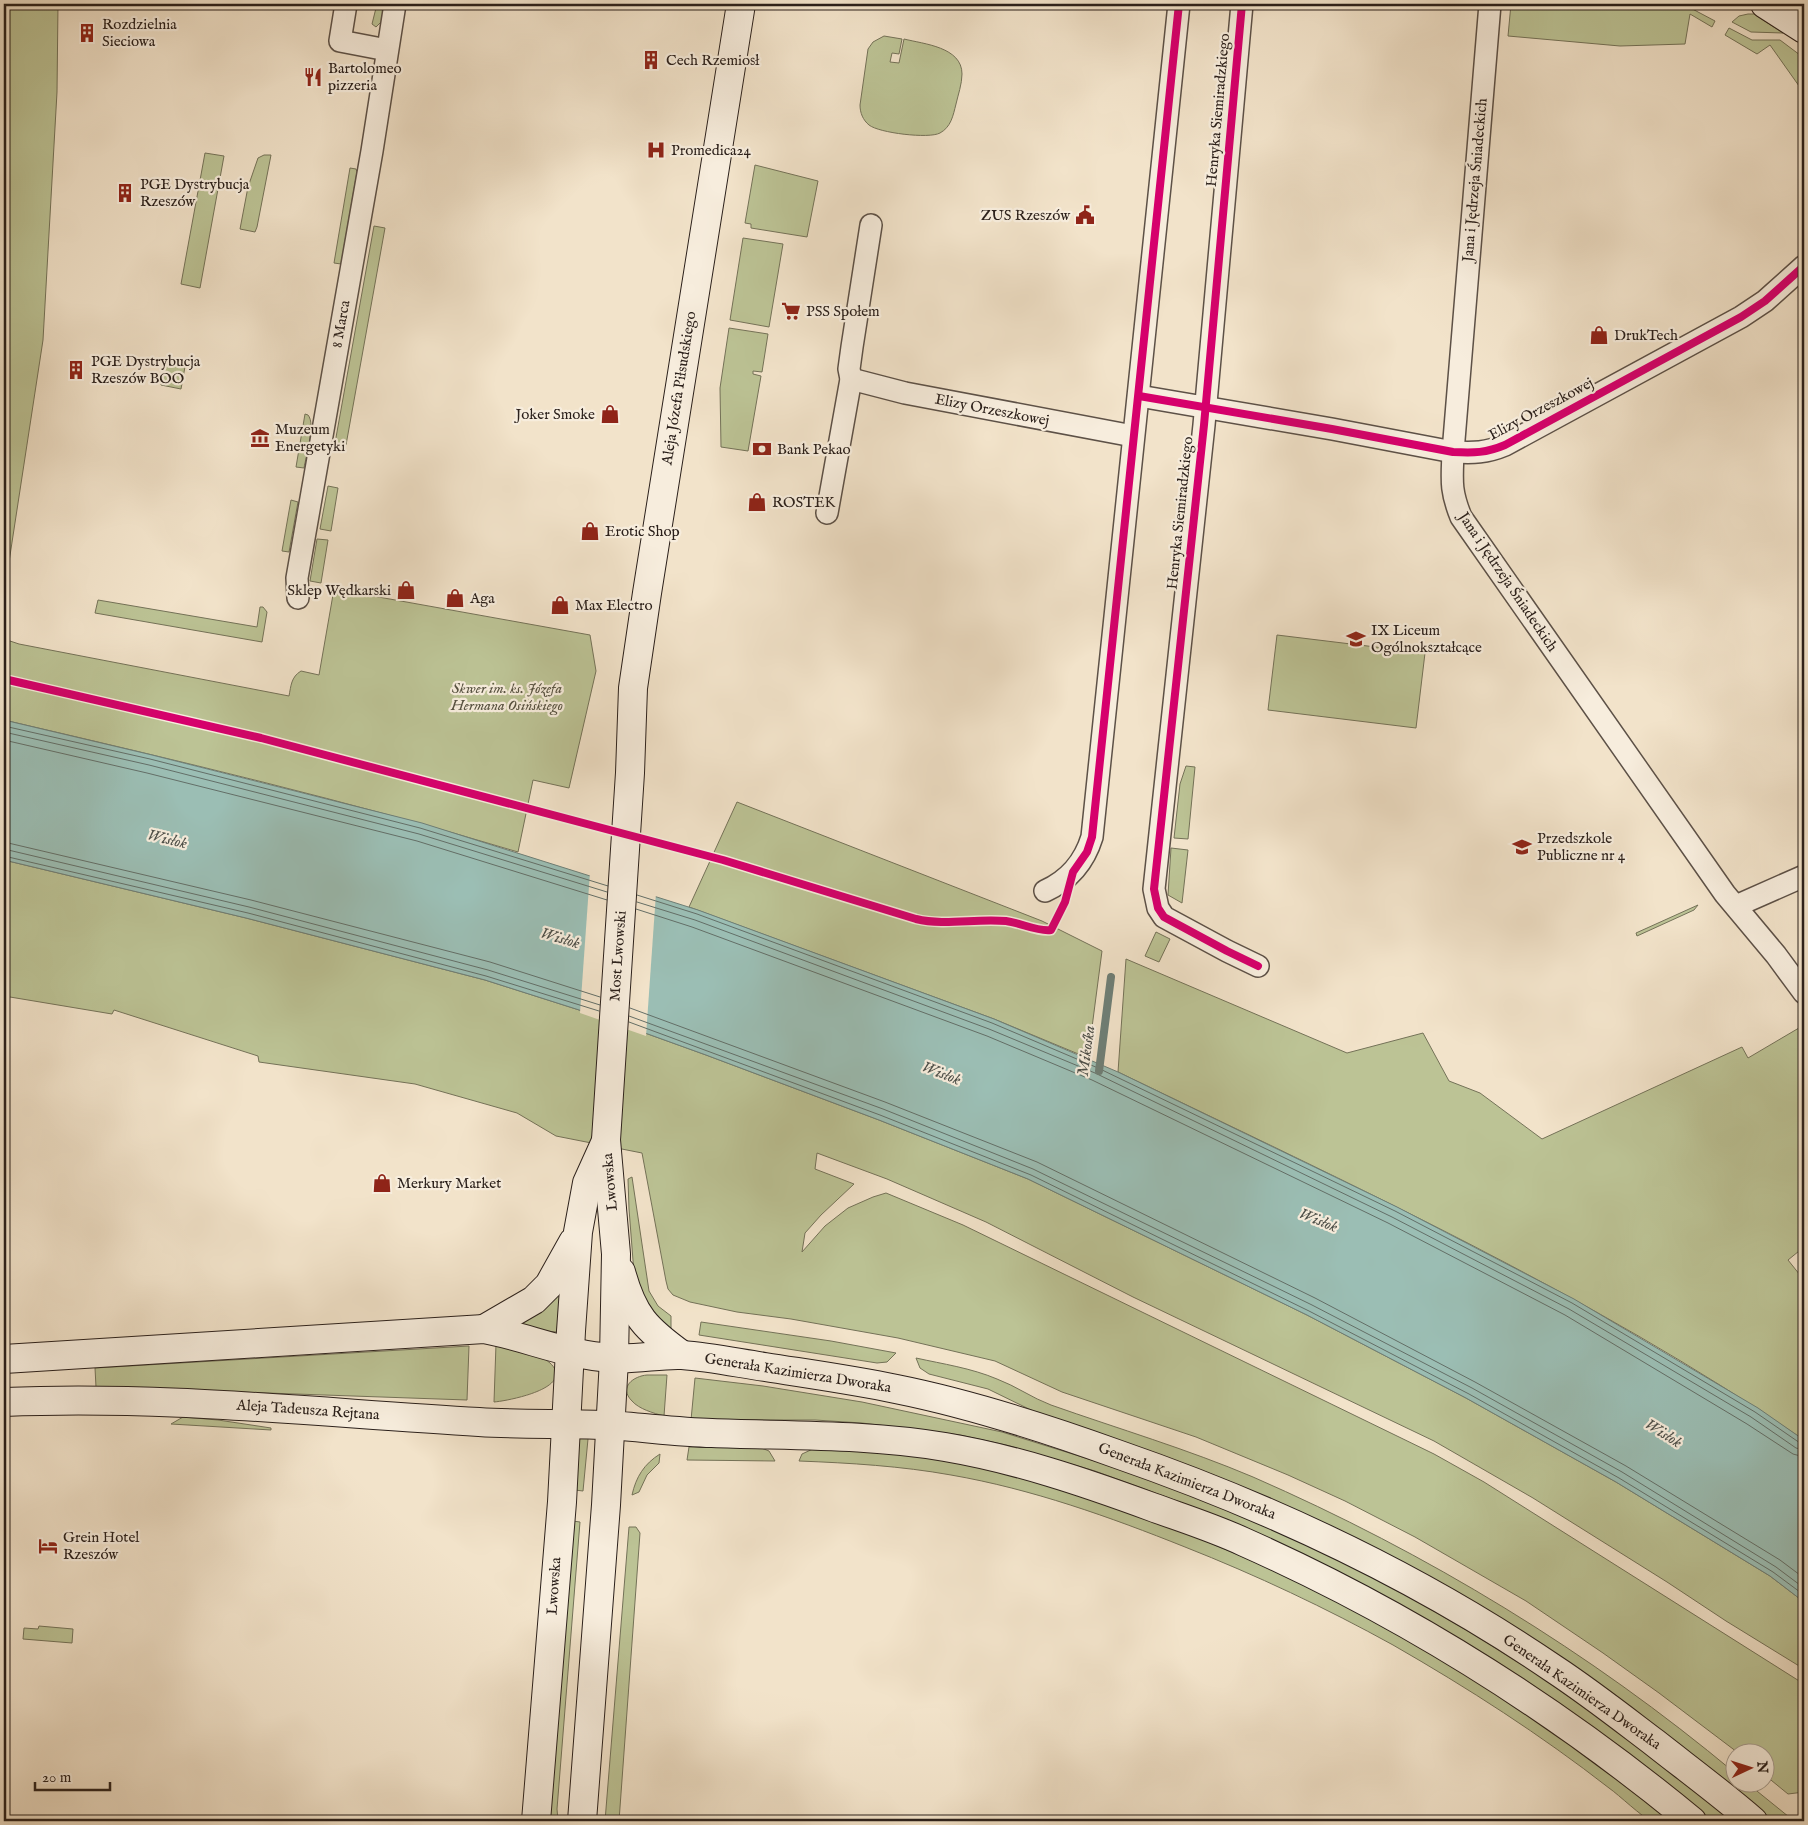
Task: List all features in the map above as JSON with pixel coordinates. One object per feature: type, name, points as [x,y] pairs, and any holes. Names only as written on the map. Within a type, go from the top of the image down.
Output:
[{"type":"main road","name":"Aleja Józefa Piłsudskiego","points":[[630,773],[633,688],[741,4]]},
{"type":"main road","points":[[1766,4],[1804,29]]},
{"type":"main road","name":"Most Lwowski","points":[[606,1140],[630,773]]},
{"type":"main road","name":"Lwowska","points":[[536,1821],[567,1424],[578,1232],[587,1183],[606,1140]]},
{"type":"main road","name":"Lwowska","points":[[582,1821],[611,1426],[614,1359],[616,1254],[606,1140]]},
{"type":"main road","points":[[484,1328],[534,1300],[549,1285],[561,1267],[578,1232]]},
{"type":"main road","points":[[616,1254],[627,1292],[642,1322],[656,1336],[682,1355]]},
{"type":"main road","points":[[4,1359],[484,1328],[522,1337],[571,1353]]},
{"type":"main road","name":"Generała Kazimierza Dworaka","points":[[571,1353],[614,1359],[682,1355],[898,1389],[988,1412],[1064,1435],[1184,1477],[1266,1510],[1349,1550],[1505,1637],[1594,1697],[1753,1821]]},
{"type":"main road","name":"Aleja Tadeusza Rejtana","points":[[4,1402],[53,1400],[233,1405],[480,1422],[611,1426]]},
{"type":"main road","points":[[611,1426],[675,1432],[868,1438],[946,1447],[1030,1466],[1092,1485],[1241,1540],[1325,1580],[1461,1654],[1562,1721],[1622,1765],[1692,1821]]},
{"type":"street","points":[[346,4],[340,42],[387,50]]},
{"type":"street","name":"8 Marca","points":[[298,598],[297,578],[372,151],[395,4]]},
{"type":"street","points":[[1045,892],[1057,886],[1074,872],[1087,852],[1092,837],[1179,4]]},
{"type":"street","name":"Henryka Siemiradzkiego","points":[[1242,4],[1205,408],[1154,898],[1164,917],[1258,966]]},
{"type":"street","name":"Jana i Jędrzeja Śniadeckich","points":[[1490,4],[1453,452],[1452,490],[1461,517],[1725,894],[1776,955],[1804,993]]},
{"type":"street","points":[[827,514],[851,380],[849,370],[852,346],[871,225]]},
{"type":"street","name":"Elizy Orzeszkowej","points":[[1138,396],[1453,452],[1490,452],[1742,317],[1765,301],[1804,266]]},
{"type":"street","name":"Elizy Orzeszkowej","points":[[851,380],[914,395],[1133,436]]},
{"type":"street","points":[[1736,906],[1804,876]]},
{"type":"green space","points":[[4,4],[58,4],[57,92],[43,340],[7,575],[4,573]]},
{"type":"green space","points":[[377,4],[388,4],[384,19],[376,27],[372,24]]},
{"type":"green space","points":[[1511,4],[1683,4],[1715,21],[1712,27],[1690,14],[1685,44],[1620,46],[1508,36]]},
{"type":"green space","points":[[1754,14],[1783,33],[1751,32],[1732,22],[1739,16]]},
{"type":"green space","points":[[1729,28],[1752,40],[1780,40],[1804,58],[1804,93],[1770,45],[1757,54],[1725,35]]},
{"type":"green space","points":[[884,36],[902,39],[899,54],[892,53],[890,62],[899,63],[904,39],[941,48],[956,58],[962,74],[961,82],[954,113],[944,131],[934,135],[893,133],[874,128],[864,119],[861,114],[860,105],[868,49],[873,42]]},
{"type":"green space","points":[[205,153],[224,156],[200,288],[181,284]]},
{"type":"green space","points":[[264,155],[271,155],[257,227],[255,232],[240,229],[248,187],[258,158]]},
{"type":"green space","points":[[755,165],[818,181],[807,237],[751,228],[751,224],[745,223]]},
{"type":"green space","points":[[350,168],[356,169],[357,172],[341,264],[334,263]]},
{"type":"green space","points":[[374,226],[385,228],[346,445],[335,443]]},
{"type":"green space","points":[[743,238],[783,244],[769,327],[730,320]]},
{"type":"green space","points":[[729,328],[768,334],[762,372],[753,371],[753,374],[761,376],[748,451],[721,447],[720,388]]},
{"type":"green space","points":[[167,357],[186,361],[181,389],[161,385]]},
{"type":"green space","points":[[305,414],[308,415],[311,425],[304,468],[296,467]]},
{"type":"green space","points":[[328,486],[338,488],[331,531],[320,529]]},
{"type":"green space","points":[[291,500],[298,502],[289,552],[282,551]]},
{"type":"green space","points":[[317,539],[328,540],[321,583],[310,581]]},
{"type":"green space","name":"Skwer im. ks. Józefa Hermana Osińskiego","points":[[334,589],[590,635],[596,671],[569,788],[533,780],[518,852],[326,798],[4,720],[4,639],[19,644],[289,696],[293,679],[298,673],[301,671],[319,675]]},
{"type":"green space","points":[[98,600],[257,627],[260,607],[263,607],[267,612],[262,642],[95,613]]},
{"type":"green space","points":[[1277,635],[1425,653],[1416,728],[1268,710]]},
{"type":"green space","points":[[1186,766],[1195,767],[1188,839],[1174,838],[1180,784]]},
{"type":"green space","points":[[737,802],[1042,921],[1102,951],[1088,1058],[994,1019],[689,907]]},
{"type":"green space","points":[[1171,848],[1188,850],[1182,903],[1168,895]]},
{"type":"green space","points":[[4,860],[246,918],[485,980],[598,1016],[706,1055],[879,1120],[1028,1179],[1307,1315],[1466,1398],[1616,1482],[1770,1576],[1804,1602],[1804,1669],[1533,1498],[1434,1441],[1133,1297],[986,1222],[887,1179],[817,1153],[815,1169],[854,1184],[805,1233],[802,1252],[825,1226],[848,1208],[886,1193],[963,1225],[1434,1454],[1484,1482],[1804,1684],[1804,1792],[1788,1794],[1776,1784],[1776,1742],[1726,1742],[1726,1744],[1603,1653],[1526,1601],[1415,1537],[1345,1501],[1288,1475],[1196,1437],[1062,1392],[995,1361],[898,1338],[791,1319],[737,1312],[690,1302],[673,1295],[668,1289],[666,1281],[642,1153],[556,1136],[517,1113],[415,1084],[259,1062],[258,1056],[114,1010],[112,1014],[4,996]]},
{"type":"green space","points":[[1698,905],[1694,910],[1637,936],[1636,933]]},
{"type":"green space","points":[[1156,932],[1170,939],[1159,962],[1145,956]]},
{"type":"green space","points":[[1126,959],[1347,1053],[1423,1033],[1449,1081],[1480,1093],[1542,1139],[1742,1047],[1748,1058],[1804,1025],[1804,1247],[1788,1260],[1804,1280],[1804,1440],[1639,1336],[1554,1289],[1381,1199],[1118,1072]]},
{"type":"green space","points":[[632,1177],[649,1291],[658,1306],[671,1316],[671,1329],[663,1325],[635,1286],[628,1179]]},
{"type":"green space","points":[[559,1293],[557,1332],[533,1330],[514,1325]]},
{"type":"green space","points":[[701,1322],[831,1341],[896,1353],[887,1362],[877,1363],[699,1335]]},
{"type":"green space","points":[[496,1344],[538,1355],[550,1363],[556,1372],[554,1380],[537,1392],[494,1402]]},
{"type":"green space","points":[[469,1346],[467,1400],[96,1387],[95,1368]]},
{"type":"green space","points":[[916,1358],[987,1375],[1051,1405],[1178,1448],[1253,1477],[1381,1538],[1505,1608],[1623,1686],[1726,1766],[1726,1788],[1297,1511],[1193,1467],[1033,1411],[988,1389],[929,1374],[920,1368]]},
{"type":"green space","points":[[647,1375],[667,1375],[664,1416],[638,1406],[628,1396],[627,1387],[629,1383]]},
{"type":"green space","points":[[695,1378],[763,1386],[862,1402],[1002,1432],[1143,1476],[1272,1528],[1364,1572],[1406,1595],[1535,1673],[1645,1750],[1733,1821],[1712,1821],[1619,1746],[1556,1701],[1460,1639],[1329,1567],[1199,1509],[1095,1471],[1006,1445],[960,1435],[862,1423],[815,1420],[691,1420]]},
{"type":"green space","points":[[183,1417],[218,1420],[271,1428],[271,1430],[171,1424]]},
{"type":"green space","points":[[586,1436],[588,1439],[583,1491],[575,1490],[579,1439]]},
{"type":"green space","points":[[689,1447],[759,1447],[769,1451],[775,1461],[687,1460]]},
{"type":"green space","points":[[815,1448],[921,1457],[1025,1479],[1137,1515],[1199,1538],[1260,1564],[1378,1623],[1491,1690],[1601,1765],[1663,1815],[1665,1821],[1651,1821],[1647,1819],[1583,1768],[1531,1731],[1421,1661],[1342,1618],[1238,1569],[1099,1515],[1011,1488],[913,1469],[799,1461],[802,1454]]},
{"type":"green space","points":[[660,1454],[659,1463],[647,1475],[639,1492],[632,1495],[636,1482],[642,1472],[649,1462]]},
{"type":"green space","points":[[573,1521],[580,1522],[557,1809],[558,1821],[550,1821]]},
{"type":"green space","points":[[629,1527],[636,1527],[640,1533],[619,1821],[605,1821]]},
{"type":"green space","points":[[39,1626],[73,1629],[72,1643],[23,1639],[24,1628],[38,1629]]},
{"type":"green space","points":[[1733,1792],[1758,1792],[1794,1821],[1774,1821]]},
{"type":"water","name":"Wisłok","points":[[4,720],[422,823],[698,910],[994,1019],[1118,1072],[1397,1207],[1574,1299],[1758,1408],[1804,1440],[1804,1602],[1770,1576],[1616,1482],[1466,1398],[1307,1315],[1028,1179],[879,1120],[706,1055],[598,1016],[485,980],[246,918],[4,860]]},
{"type":"pier","points":[[590,872],[656,893],[646,1036],[580,1013]]},
{"type":"waterway","name":"Mikośka","points":[[1099,1071],[1111,977]]},
{"type":"cycle path","points":[[4,679],[261,738],[723,860],[916,919],[938,922],[1006,921],[1041,930],[1051,930],[1065,902],[1073,872],[1087,852],[1092,837],[1179,4]]},
{"type":"cycle path","points":[[1242,4],[1204,425],[1154,889],[1158,908],[1164,917],[1258,966]]},
{"type":"cycle path","points":[[1139,396],[1453,452],[1486,451],[1505,445],[1741,317],[1765,301],[1804,266]]},
{"type":"place","name":"Rozdzielnia Sieciowa","points":[[87,33]]},
{"type":"place","name":"Cech Rzemiosł","points":[[651,60]]},
{"type":"place","name":"Bartolomeo pizzeria","points":[[313,77]]},
{"type":"place","name":"Promedica24","points":[[656,150]]},
{"type":"place","name":"PGE Dystrybucja Rzeszów","points":[[125,193]]},
{"type":"place","name":"ZUS Rzeszów","points":[[1085,215]]},
{"type":"place","name":"PSS Społem","points":[[791,311]]},
{"type":"place","name":"DrukTech","points":[[1599,335]]},
{"type":"place","name":"PGE Dystrybucja Rzeszów BOO","points":[[76,370]]},
{"type":"place","name":"Joker Smoke","points":[[610,414]]},
{"type":"place","name":"Muzeum Energetyki","points":[[260,438]]},
{"type":"place","name":"Bank Pekao","points":[[762,449]]},
{"type":"place","name":"ROSTEK","points":[[757,502]]},
{"type":"place","name":"Erotic Shop","points":[[590,531]]},
{"type":"place","name":"Sklep Wędkarski","points":[[406,590]]},
{"type":"place","name":"Aga","points":[[455,598]]},
{"type":"place","name":"Max Electro","points":[[560,605]]},
{"type":"place","name":"IX Liceum Ogólnokształcące","points":[[1356,639]]},
{"type":"place","name":"Przedszkole Publiczne nr 4","points":[[1522,847]]},
{"type":"place","name":"Merkury Market","points":[[382,1183]]},
{"type":"place","name":"Grein Hotel Rzeszów","points":[[48,1546]]}]
